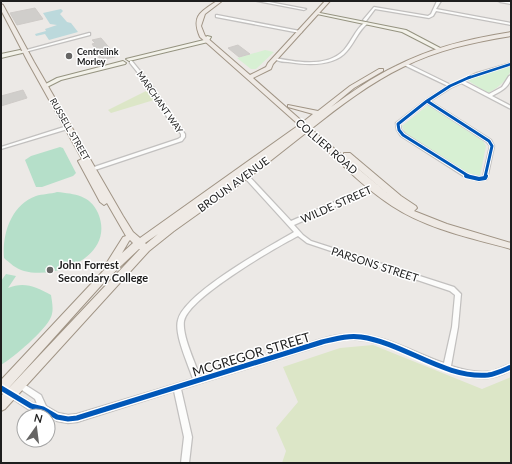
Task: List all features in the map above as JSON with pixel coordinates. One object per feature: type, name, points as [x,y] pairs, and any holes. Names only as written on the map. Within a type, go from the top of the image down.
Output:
[{"type":"main road","points":[[206,39],[198,26],[200,18],[220,1]]},
{"type":"main road","points":[[206,39],[204,30],[205,21],[208,14],[224,1]]},
{"type":"main road","points":[[250,75],[264,72],[269,68],[272,62],[328,1]]},
{"type":"main road","name":"RUSSELL STREET","points":[[1,4],[9,24],[23,50],[127,236],[140,248]]},
{"type":"main road","name":"RUSSELL STREET","points":[[1,15],[9,24]]},
{"type":"main road","name":"BROUN AVENUE","points":[[1,388],[103,277],[140,248],[246,176],[299,136],[306,124],[352,87],[397,61],[467,38],[511,30]]},
{"type":"main road","name":"BROUN AVENUE","points":[[1,405],[140,248],[152,232],[306,124],[385,74],[440,48],[511,34]]},
{"type":"main road","name":"COLLIER ROAD","points":[[206,39],[290,106],[321,140],[377,185],[419,211],[511,240]]},
{"type":"main road","name":"COLLIER ROAD","points":[[250,75],[377,185],[389,200],[421,218],[511,246]]},
{"type":"main road","points":[[290,106],[305,111],[319,113]]},
{"type":"main road","points":[[299,136],[308,135],[321,140]]},
{"type":"main road","points":[[103,277],[127,236],[152,232]]},
{"type":"street","points":[[259,1],[304,9]]},
{"type":"street","points":[[274,4],[277,1]]},
{"type":"street","points":[[272,62],[311,63],[337,57],[344,52],[374,8],[429,16],[435,10],[440,1]]},
{"type":"street","points":[[500,1],[511,3]]},
{"type":"street","points":[[435,10],[511,24]]},
{"type":"street","points":[[318,12],[366,21],[404,31],[440,48]]},
{"type":"street","points":[[218,16],[300,32]]},
{"type":"street","points":[[1,55],[89,34]]},
{"type":"street","points":[[42,83],[106,66],[128,62],[206,39]]},
{"type":"street","name":"MARCHANT WAY","points":[[90,170],[182,138],[183,134],[169,116],[152,88],[128,62]]},
{"type":"street","points":[[405,64],[450,86]]},
{"type":"street","points":[[427,101],[488,141],[492,146],[485,178],[478,179],[467,176],[403,135],[399,130],[398,124],[427,101],[470,75],[511,64]]},
{"type":"street","points":[[488,96],[504,88],[511,76]]},
{"type":"street","points":[[461,80],[511,108]]},
{"type":"street","points":[[1,148],[66,128]]},
{"type":"street","name":"PARSONS STREET","points":[[246,176],[298,233],[309,242],[452,289],[458,294],[455,327],[447,366]]},
{"type":"street","name":"WILDE STREET","points":[[290,224],[377,185]]},
{"type":"street","points":[[198,380],[181,327],[184,313],[229,274],[298,233]]},
{"type":"street","name":"MCGREGOR STREET","points":[[56,416],[68,419],[77,418],[336,338],[347,337],[372,339],[466,373],[485,375],[495,374],[511,367]]},
{"type":"street","points":[[10,379],[38,397],[43,408]]},
{"type":"street","points":[[177,387],[188,437],[185,463]]},
{"type":"street","name":"MCGREGOR STREET","points":[[1,388],[31,406],[39,408]]},
{"type":"green space","points":[[265,50],[274,52],[256,69],[251,69],[237,58]]},
{"type":"green space","points":[[511,66],[509,75],[500,85],[488,93],[467,80],[473,76]]},
{"type":"green space","points":[[148,90],[154,100],[111,113],[108,110]]},
{"type":"green space","points":[[428,105],[483,141],[486,146],[480,176],[468,174],[405,133],[402,126]]},
{"type":"green space","points":[[60,147],[63,148],[76,173],[73,176],[42,187],[36,187],[25,160],[31,156]]},
{"type":"green space","points":[[57,192],[81,196],[91,202],[98,213],[101,228],[99,241],[91,252],[80,261],[67,268],[52,272],[38,273],[18,269],[4,258],[7,230],[14,213],[27,200],[38,195]]},
{"type":"green space","points":[[6,274],[16,276],[8,288],[25,285],[51,295],[53,309],[51,317],[43,329],[14,356],[1,365],[1,281]]},
{"type":"green space","points":[[373,345],[482,389],[511,377],[511,463],[282,463],[286,451],[276,428],[298,402],[283,367],[340,348]]},
{"type":"water","points":[[61,9],[63,11],[60,14],[67,22],[71,23],[78,32],[49,40],[45,34],[36,36],[35,34],[46,31],[45,29],[57,25],[50,24],[43,13]]},
{"type":"building","points":[[35,8],[43,19],[17,25],[10,13]]},
{"type":"building","points":[[101,38],[115,57],[101,60],[94,52],[93,50],[95,48],[92,44],[95,43],[92,40]]},
{"type":"building","points":[[238,45],[250,54],[239,57],[228,48]]},
{"type":"building","points":[[23,90],[27,98],[1,106],[1,96]]},
{"type":"cycle path","points":[[427,101],[489,141],[492,146],[485,178],[479,179],[467,176],[403,135],[399,130],[398,124],[425,103],[438,94],[450,86],[494,68],[511,64]]},
{"type":"cycle path","points":[[1,388],[31,406],[43,409],[57,417],[68,419],[77,418],[322,342],[344,337],[360,337],[391,344],[439,365],[470,374],[492,374],[511,367]]},
{"type":"place","name":"Centrelink Morley","points":[[69,56]]},
{"type":"place","name":"John Forrest Secondary College","points":[[50,270]]}]
